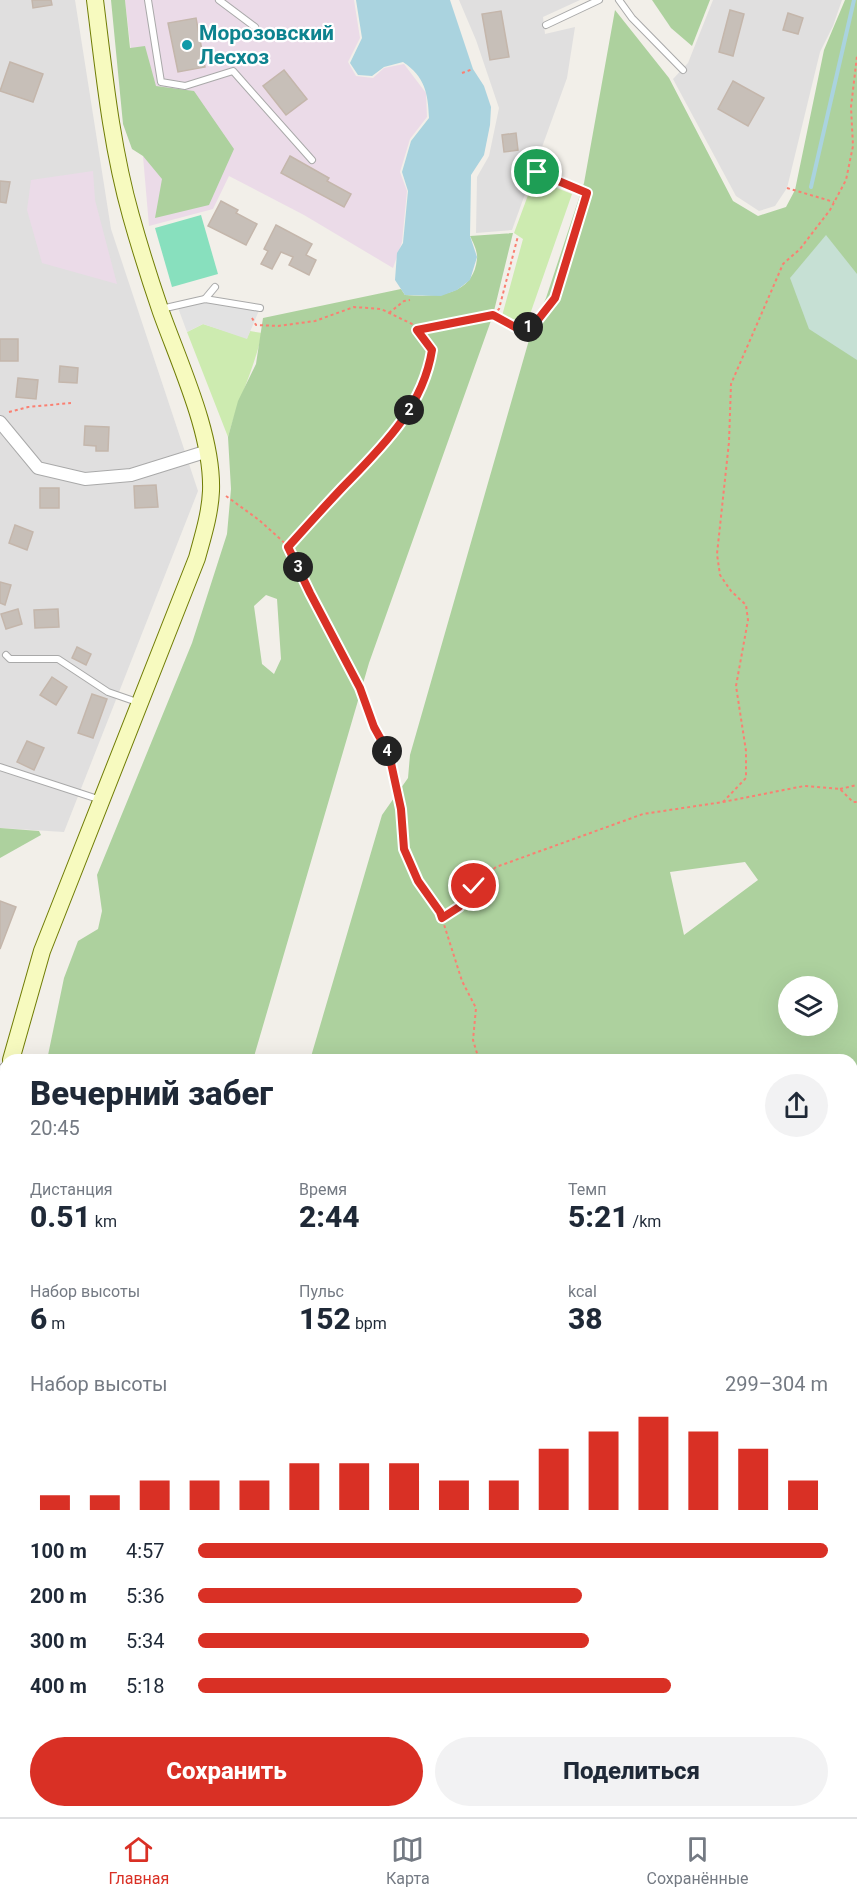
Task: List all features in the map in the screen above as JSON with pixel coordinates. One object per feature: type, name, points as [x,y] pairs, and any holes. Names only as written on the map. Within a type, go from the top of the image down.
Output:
[{"type":"main road","points":[[12,1054],[42,951],[197,558],[211,491],[208,451],[131,216],[114,142],[95,0]]},
{"type":"street","points":[[0,422],[38,468],[85,479],[131,475],[208,451]]},
{"type":"lane","points":[[148,0],[161,82],[185,86],[233,71],[312,160]]},
{"type":"lane","points":[[219,0],[255,27]]},
{"type":"lane","points":[[546,25],[599,0]]},
{"type":"lane","points":[[619,0],[632,18],[682,70]]},
{"type":"lane","points":[[205,299],[215,287]]},
{"type":"lane","points":[[160,310],[205,299],[261,308]]},
{"type":"lane","points":[[6,655],[10,658],[58,659],[108,692],[141,703]]},
{"type":"lane","points":[[0,767],[102,800]]},
{"type":"path","points":[[723,802],[746,778],[746,751],[736,686],[748,620],[746,605],[731,591],[720,575],[717,554],[729,442],[731,384],[783,264],[800,249],[830,210],[846,180],[853,146],[851,107],[857,56]]},
{"type":"path","points":[[462,73],[473,69]]},
{"type":"path","points":[[493,315],[515,327],[533,326],[555,298],[587,193],[537,172]]},
{"type":"path","points":[[787,188],[834,202]]},
{"type":"path","points":[[417,330],[493,315],[499,309],[518,236]]},
{"type":"path","points":[[389,313],[404,301],[410,300]]},
{"type":"path","points":[[244,305],[256,325],[278,326],[315,321],[354,307],[381,309],[412,324],[432,350],[428,372],[402,423],[386,444],[288,547]]},
{"type":"path","points":[[0,415],[28,407],[71,404]]},
{"type":"path","points":[[211,491],[232,498],[288,547],[360,688],[374,727],[389,754],[401,809],[404,849],[418,881],[440,912],[462,981],[476,1008],[473,1040],[477,1054]]},
{"type":"path","points":[[442,918],[459,907],[474,886],[496,867],[643,814],[723,802],[804,786],[840,789],[857,785]]},
{"type":"path","points":[[840,789],[853,802],[857,802]]},
{"type":"shaded area","points":[[0,0],[75,0],[111,229],[198,491],[64,832],[0,828]]},
{"type":"shaded area","name":"Морозовский Лесхоз","points":[[125,0],[354,0],[360,38],[348,62],[356,76],[373,78],[384,68],[404,64],[426,93],[427,117],[410,139],[400,172],[407,191],[402,242],[393,268],[304,215],[229,176],[213,209],[149,226],[141,133]]},
{"type":"shaded area","points":[[459,0],[580,0],[543,17],[545,34],[575,27],[567,78],[512,230],[476,233],[477,177],[489,156],[499,108],[476,40]]},
{"type":"shaded area","points":[[713,0],[842,0],[833,26],[820,52],[787,188],[775,206],[759,211],[736,196],[673,79],[688,63]]},
{"type":"shaded area","points":[[93,171],[95,200],[117,284],[42,263],[27,210],[31,180]]},
{"type":"shaded area","points":[[205,299],[260,308],[247,339],[203,324],[187,332],[177,305]]},
{"type":"green space","points":[[111,0],[125,0],[130,48],[145,46],[156,86],[194,91],[234,149],[209,205],[155,218],[162,179],[143,156],[132,149],[123,124]]},
{"type":"green space","points":[[652,0],[710,0],[692,46],[671,28]]},
{"type":"green space","points":[[845,0],[857,0],[857,1054],[312,1054],[382,815],[408,778],[410,755],[533,326],[546,298],[584,183],[615,10],[669,78],[733,201],[758,216],[786,207],[795,190],[824,50]],"holes":[[[745,862],[758,880],[684,935],[670,872]]]},
{"type":"green space","points":[[534,179],[572,194],[527,323],[502,316],[523,239],[514,233]]},
{"type":"green space","points":[[201,215],[218,274],[172,287],[155,228]]},
{"type":"green space","points":[[513,233],[493,315],[369,663],[255,1054],[48,1054],[64,978],[78,941],[98,929],[102,911],[97,875],[192,643],[227,534],[231,489],[228,437],[238,401],[256,364],[263,318],[401,289],[405,295],[428,296],[451,292],[460,288],[474,272],[477,256],[470,236]],"holes":[[[266,595],[277,599],[281,659],[274,674],[262,664],[254,606]]]},
{"type":"green space","points":[[826,235],[857,274],[857,360],[809,329],[790,278]]},
{"type":"green space","points":[[203,324],[247,338],[250,331],[262,333],[228,437],[187,332]]},
{"type":"green space","points":[[0,828],[39,831],[41,835],[0,858]]},
{"type":"water","points":[[356,0],[450,0],[473,69],[484,86],[491,107],[484,155],[471,175],[470,236],[477,257],[470,280],[457,290],[441,296],[405,295],[395,280],[397,253],[403,243],[408,191],[402,172],[411,141],[429,118],[424,86],[416,74],[403,62],[384,67],[372,76],[358,75],[350,63],[362,38]]},
{"type":"building","points":[[32,0],[51,0],[52,5],[33,8]]},
{"type":"building","points":[[730,10],[744,14],[733,56],[719,52]]},
{"type":"building","points":[[501,11],[509,57],[490,60],[482,14]]},
{"type":"building","points":[[788,13],[803,18],[798,34],[783,30]]},
{"type":"building","name":"Морозовский Лесхоз","points":[[196,18],[205,67],[178,72],[168,23]]},
{"type":"building","points":[[10,62],[43,74],[33,102],[0,91]]},
{"type":"building","points":[[284,70],[307,99],[286,115],[263,86]]},
{"type":"building","points":[[733,81],[764,98],[748,126],[718,109]]},
{"type":"building","points":[[516,133],[518,150],[504,152],[502,135]]},
{"type":"building","points":[[290,156],[329,178],[327,181],[351,194],[344,207],[281,173]]},
{"type":"building","points":[[0,181],[10,182],[6,203],[0,202]]},
{"type":"building","points":[[221,201],[238,210],[236,213],[257,224],[246,245],[208,226]]},
{"type":"building","points":[[276,225],[312,244],[306,255],[316,260],[309,275],[289,265],[293,257],[281,252],[272,269],[261,264],[268,251],[264,249]]},
{"type":"building","points":[[0,339],[18,339],[18,361],[0,361]]},
{"type":"building","points":[[60,366],[78,368],[77,383],[59,382]]},
{"type":"building","points":[[18,378],[38,380],[36,399],[16,397]]},
{"type":"building","points":[[85,426],[109,427],[108,451],[96,451],[96,446],[84,445]]},
{"type":"building","points":[[156,485],[158,507],[135,508],[134,486]]},
{"type":"building","points":[[40,488],[59,488],[59,508],[40,508]]},
{"type":"building","points":[[15,525],[33,532],[27,550],[9,543]]},
{"type":"building","points":[[0,582],[11,585],[5,605],[0,603]]},
{"type":"building","points":[[18,609],[22,624],[6,629],[1,614]]},
{"type":"building","points":[[58,609],[59,627],[35,628],[34,610]]},
{"type":"building","points":[[77,647],[91,654],[86,665],[72,658]]},
{"type":"building","points":[[52,677],[67,687],[56,705],[40,695]]},
{"type":"building","points":[[92,694],[107,699],[93,738],[78,733]]},
{"type":"building","points":[[27,741],[44,748],[34,770],[17,762]]},
{"type":"building","points":[[0,901],[16,907],[0,949]]},
{"type":"waterway","points":[[811,187],[854,0]]},
{"type":"place","name":"Морозовский Лесхоз","points":[[187,45]]},
{"type":"route","points":[[474,886],[459,907],[442,918],[418,881],[404,849],[401,809],[389,754],[374,727],[360,688],[344,655],[288,547],[386,444],[402,423],[428,372],[432,350],[417,330],[459,324],[493,315],[515,327],[533,326],[555,298],[587,193],[537,172]]}]
